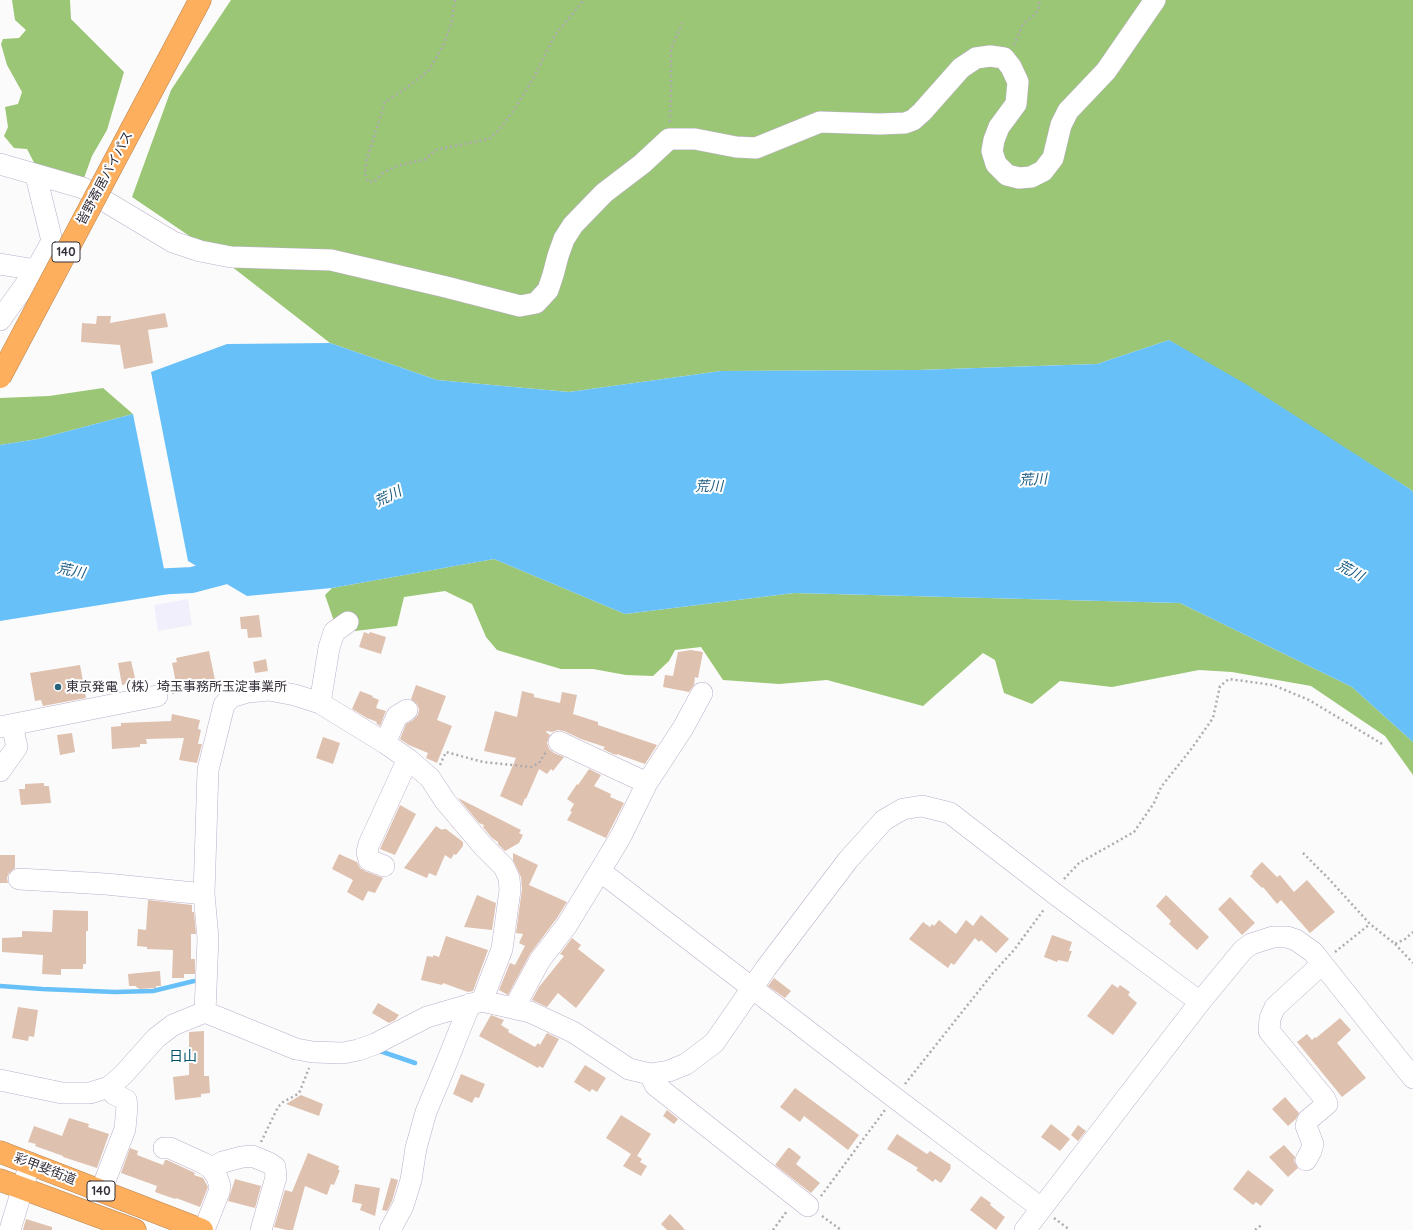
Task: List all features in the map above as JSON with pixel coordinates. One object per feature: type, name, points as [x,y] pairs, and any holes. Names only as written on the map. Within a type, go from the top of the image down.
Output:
[{"type":"highway","name":"皆野寄居バイパス","points":[[0,377],[200,0]]},
{"type":"highway","name":"彩甲斐街道","points":[[0,1152],[203,1230]]},
{"type":"highway","name":"彩甲斐街道","points":[[0,1180],[135,1230]]},
{"type":"street","points":[[0,164],[36,176],[83,188],[172,242],[200,251],[231,257],[331,260],[446,286],[520,306],[536,303],[548,290],[564,240],[573,225],[604,193],[642,164],[669,139],[695,139],[736,147],[756,148],[820,122],[880,124],[905,123],[913,120],[922,112],[961,68],[976,58],[990,56],[1004,58],[1011,67],[1018,82],[1016,104],[999,127],[992,151],[996,164],[1007,175],[1019,178],[1031,177],[1043,171],[1053,158],[1061,125],[1068,111],[1106,71],[1155,0]]},
{"type":"street","points":[[0,320],[36,270],[52,242],[36,176]]},
{"type":"street","points":[[0,264],[36,270]]},
{"type":"street","points":[[320,703],[329,648],[334,632],[348,622]]},
{"type":"street","points":[[205,1012],[208,938],[204,894],[208,770],[224,705],[231,697],[248,692],[269,690],[295,695],[320,703],[385,743],[408,759],[430,778],[445,801],[483,846],[504,867],[509,878],[510,890],[502,949],[444,1069],[426,1112],[416,1148],[411,1180],[403,1206],[390,1230]]},
{"type":"street","points":[[514,1008],[540,960],[567,925],[621,836],[647,783],[683,728],[702,693]]},
{"type":"street","points":[[0,771],[16,747],[6,726],[158,696]]},
{"type":"street","points":[[385,743],[396,716],[407,710]]},
{"type":"street","points":[[558,742],[647,783]]},
{"type":"street","points":[[384,866],[369,860],[369,844],[408,759]]},
{"type":"street","points":[[0,1080],[62,1093],[90,1093],[108,1087],[124,1075],[156,1038],[173,1025],[205,1012],[296,1049],[313,1052],[336,1053],[358,1050],[375,1044],[427,1017],[476,1003],[514,1008],[530,1012],[573,1032],[630,1069],[650,1074],[669,1071],[686,1064],[714,1043],[752,989],[848,860],[884,820],[903,809],[922,806],[950,813],[1055,894],[1200,1002]]},
{"type":"street","points":[[600,871],[752,989],[1041,1208]]},
{"type":"street","points":[[19,878],[106,884],[204,894]]},
{"type":"street","points":[[1025,1230],[1200,1002],[1243,950],[1251,944],[1273,937],[1287,937],[1296,940],[1312,952],[1413,1078]]},
{"type":"street","points":[[1306,1160],[1311,1151],[1312,1144],[1306,1126],[1308,1120],[1327,1104],[1325,1099],[1268,1031],[1270,1018],[1275,1007],[1322,964]]},
{"type":"street","points":[[650,1074],[655,1085],[803,1201]]},
{"type":"street","points":[[102,1191],[124,1129],[127,1106],[126,1100],[114,1094],[108,1087]]},
{"type":"street","points":[[164,1148],[170,1148],[203,1162],[211,1168],[217,1177],[220,1186],[216,1201],[203,1230]]},
{"type":"street","points":[[211,1168],[223,1162],[252,1156],[269,1163],[274,1167],[276,1177],[261,1230]]},
{"type":"street","points":[[10,1230],[30,1163]]},
{"type":"path","points":[[455,0],[451,24],[443,46],[429,70],[386,102],[366,162],[365,174],[368,181],[374,182],[383,173],[397,166],[426,158],[435,150],[489,139],[499,130],[522,98],[555,36],[584,0]]},
{"type":"path","points":[[1004,58],[1016,41],[1022,24],[1038,11],[1040,0]]},
{"type":"path","points":[[669,139],[671,49],[682,23]]},
{"type":"path","points":[[430,778],[439,768],[446,752],[483,762],[531,767],[539,763],[551,744],[558,742]]},
{"type":"path","points":[[1303,853],[1370,924],[1395,944],[1413,963]]},
{"type":"path","points":[[1322,964],[1370,924]]},
{"type":"path","points":[[1395,944],[1405,939],[1413,932]]},
{"type":"path","points":[[252,1156],[268,1129],[278,1107],[283,1102],[298,1094],[300,1091],[313,1052]]},
{"type":"path","points":[[773,1230],[803,1201],[841,1230]]},
{"type":"path","points":[[1255,1230],[1263,1224]]},
{"type":"shaded area","points":[[188,599],[192,625],[158,631],[154,605]]},
{"type":"green space","points":[[12,0],[70,0],[71,19],[124,72],[107,130],[92,156],[84,178],[39,172],[27,149],[14,148],[4,136],[8,127],[5,107],[18,104],[22,92],[7,65],[1,44],[3,39],[19,38],[26,30],[15,20]]},
{"type":"green space","points":[[231,0],[1413,0],[1413,492],[1169,340],[1097,364],[918,370],[721,371],[569,392],[437,380],[330,343],[213,252],[132,197],[171,90]]},
{"type":"green space","points":[[103,388],[133,414],[38,439],[0,445],[0,398],[49,396]]},
{"type":"green space","points":[[494,559],[625,614],[794,593],[1180,603],[1352,687],[1413,742],[1413,775],[1385,736],[1311,686],[1232,672],[1199,670],[1112,687],[1060,681],[1032,704],[1004,693],[995,660],[983,653],[923,706],[827,680],[779,684],[723,680],[701,647],[675,650],[669,661],[653,676],[626,675],[593,669],[561,669],[497,650],[486,637],[472,604],[445,591],[404,597],[397,626],[338,633],[325,595],[332,588]]},
{"type":"water","points":[[1169,340],[1244,383],[1413,492],[1413,742],[1352,687],[1180,603],[794,593],[625,614],[494,559],[332,588],[247,596],[188,561],[151,372],[227,344],[330,343],[437,380],[569,392],[721,371],[918,370],[1097,364]]},
{"type":"water","points":[[133,414],[169,594],[0,621],[0,445],[38,439]]},
{"type":"building","points":[[165,313],[168,327],[148,330],[153,363],[124,369],[120,345],[81,342],[82,323],[96,324],[97,316],[111,316],[110,323]]},
{"type":"building","points":[[259,615],[262,637],[248,638],[247,629],[241,629],[240,617]]},
{"type":"building","points":[[364,632],[369,634],[370,632],[386,637],[381,654],[359,647]]},
{"type":"building","points":[[691,650],[703,652],[698,678],[695,677],[694,685],[689,692],[663,687],[665,675],[673,676],[678,652]]},
{"type":"building","points":[[209,651],[215,680],[190,685],[189,681],[176,683],[172,663],[177,662],[176,658]]},
{"type":"building","points":[[266,659],[268,671],[255,673],[253,662]]},
{"type":"building","points":[[131,661],[136,682],[122,685],[118,663]]},
{"type":"building","name":"東京発電（株）埼玉事務所玉淀事業所","points":[[80,665],[86,698],[43,706],[41,700],[35,701],[30,673]]},
{"type":"building","points":[[416,685],[446,696],[437,720],[452,726],[437,763],[426,758],[428,753],[409,745],[400,739],[406,724],[418,715],[419,709],[417,704],[411,699]]},
{"type":"building","points":[[360,691],[379,700],[376,708],[386,711],[380,726],[376,723],[377,722],[352,709]]},
{"type":"building","points":[[522,691],[534,694],[534,697],[560,703],[562,692],[577,695],[573,714],[598,722],[598,725],[657,745],[645,764],[613,754],[603,749],[605,747],[581,739],[564,731],[547,731],[546,732],[550,735],[547,743],[549,749],[564,757],[553,771],[551,769],[547,774],[539,769],[522,806],[500,796],[516,758],[484,751],[495,711],[517,717]]},
{"type":"building","points":[[172,714],[200,720],[198,729],[201,730],[198,744],[202,744],[197,763],[179,760],[184,738],[146,739],[147,744],[140,744],[140,747],[112,749],[111,727],[121,726],[121,723],[171,721]]},
{"type":"building","points":[[72,733],[75,752],[60,755],[57,735]]},
{"type":"building","points":[[323,737],[340,743],[333,764],[316,758]]},
{"type":"building","points":[[589,769],[601,775],[594,786],[611,794],[610,797],[624,803],[606,838],[567,820],[572,812],[570,811],[574,804],[567,799]]},
{"type":"building","points":[[44,783],[44,786],[49,786],[51,803],[21,805],[19,789],[25,789],[25,784]]},
{"type":"building","points":[[458,798],[521,830],[519,833],[523,835],[519,843],[505,851],[483,827],[484,825],[479,823]]},
{"type":"building","points":[[400,805],[416,814],[395,855],[380,849]]},
{"type":"building","points":[[436,826],[442,830],[446,829],[463,842],[463,846],[451,859],[445,855],[436,876],[429,873],[427,878],[404,868]]},
{"type":"building","points":[[513,853],[538,865],[529,885],[567,902],[530,954],[508,995],[499,990],[510,963],[515,965],[525,946],[519,943],[523,934],[516,933],[522,889],[521,877],[513,860]]},
{"type":"building","points":[[339,854],[357,862],[360,868],[365,871],[383,878],[375,893],[368,891],[363,901],[347,892],[353,880],[332,869]]},
{"type":"building","points":[[0,855],[15,855],[15,868],[9,873],[7,878],[8,883],[0,883]]},
{"type":"building","points":[[1262,862],[1277,877],[1280,875],[1294,892],[1307,880],[1335,912],[1310,933],[1281,900],[1277,904],[1263,887],[1262,888],[1250,876]]},
{"type":"building","points":[[477,895],[496,903],[492,930],[464,927]]},
{"type":"building","points":[[1166,895],[1209,937],[1197,950],[1169,924],[1171,921],[1156,906]]},
{"type":"building","points":[[1230,897],[1255,923],[1242,935],[1218,909]]},
{"type":"building","points":[[148,900],[192,905],[196,934],[191,934],[191,959],[195,959],[195,974],[184,974],[184,978],[172,978],[173,950],[147,949],[147,947],[137,946],[138,929],[146,930]]},
{"type":"building","points":[[53,910],[88,911],[88,931],[86,931],[86,964],[83,964],[83,969],[61,969],[61,975],[42,974],[43,955],[2,952],[2,938],[22,937],[22,931],[52,932]]},
{"type":"building","points":[[981,915],[1009,939],[996,953],[981,940],[979,942],[975,938],[954,965],[951,963],[948,968],[909,939],[923,922],[930,927],[932,924],[934,926],[939,920],[956,934],[966,920],[973,926]]},
{"type":"building","points":[[1052,935],[1072,942],[1069,951],[1072,951],[1068,962],[1058,960],[1057,962],[1044,957]]},
{"type":"building","points":[[446,936],[488,950],[473,991],[468,992],[443,983],[442,985],[421,980],[427,956],[433,957],[433,955],[439,957]]},
{"type":"building","points":[[572,938],[581,945],[578,949],[605,970],[576,1008],[558,993],[547,1007],[532,1000],[539,987],[564,956],[560,954]]},
{"type":"building","points":[[160,971],[161,986],[156,986],[156,988],[139,989],[136,986],[129,986],[128,974]]},
{"type":"building","points":[[774,978],[791,991],[785,998],[768,986]]},
{"type":"building","points":[[1112,984],[1118,988],[1120,985],[1130,992],[1128,995],[1137,1003],[1113,1035],[1087,1016]]},
{"type":"building","points":[[378,1003],[399,1015],[395,1020],[389,1023],[372,1013]]},
{"type":"building","points":[[18,1007],[38,1010],[34,1037],[29,1036],[28,1041],[12,1038]]},
{"type":"building","points":[[491,1015],[504,1020],[501,1025],[509,1030],[508,1032],[535,1047],[538,1043],[540,1045],[547,1033],[559,1039],[543,1068],[539,1066],[538,1068],[479,1036]]},
{"type":"building","points":[[1340,1018],[1351,1030],[1337,1043],[1366,1078],[1342,1097],[1297,1042],[1307,1034],[1312,1040],[1315,1037],[1316,1038]]},
{"type":"building","points":[[204,1031],[204,1076],[209,1076],[210,1093],[201,1094],[201,1097],[175,1100],[173,1077],[189,1075],[189,1032]]},
{"type":"building","points":[[585,1065],[606,1078],[597,1092],[592,1089],[590,1092],[574,1082]]},
{"type":"building","points":[[461,1074],[485,1084],[479,1098],[475,1097],[472,1103],[453,1094]]},
{"type":"building","points":[[795,1088],[859,1135],[848,1150],[804,1116],[800,1122],[780,1107]]},
{"type":"building","points":[[301,1095],[323,1104],[319,1116],[286,1104]]},
{"type":"building","points":[[1285,1097],[1299,1113],[1296,1119],[1288,1126],[1272,1109]]},
{"type":"building","points":[[667,1110],[678,1119],[674,1124],[663,1116]]},
{"type":"building","points":[[621,1115],[651,1134],[637,1156],[642,1159],[640,1162],[647,1166],[641,1176],[623,1166],[631,1154],[606,1138]]},
{"type":"building","points":[[69,1118],[89,1124],[88,1127],[109,1134],[97,1168],[63,1157],[35,1146],[36,1144],[28,1142],[34,1126],[62,1136]]},
{"type":"building","points":[[1051,1124],[1070,1139],[1060,1151],[1041,1137]]},
{"type":"building","points":[[1078,1125],[1086,1131],[1078,1141],[1071,1135]]},
{"type":"building","points":[[897,1134],[927,1154],[930,1151],[951,1165],[951,1168],[941,1183],[935,1179],[933,1182],[916,1170],[918,1168],[887,1149]]},
{"type":"building","points":[[1284,1145],[1295,1157],[1294,1161],[1298,1168],[1288,1177],[1269,1157]]},
{"type":"building","points":[[130,1148],[138,1151],[137,1155],[163,1165],[165,1160],[167,1160],[195,1173],[194,1175],[203,1178],[208,1187],[200,1207],[155,1192],[157,1186],[121,1173]]},
{"type":"building","points":[[788,1148],[801,1157],[796,1164],[820,1183],[811,1193],[775,1165]]},
{"type":"building","points":[[308,1153],[339,1166],[338,1170],[340,1170],[334,1185],[331,1184],[327,1195],[305,1186],[293,1230],[274,1227],[285,1190],[292,1192]]},
{"type":"building","points":[[1248,1170],[1274,1190],[1261,1206],[1256,1202],[1253,1205],[1233,1189]]},
{"type":"building","points":[[391,1178],[398,1180],[392,1201],[387,1211],[382,1210]]},
{"type":"building","points":[[235,1179],[261,1186],[255,1208],[228,1201]]},
{"type":"building","points":[[355,1184],[380,1188],[375,1216],[360,1210],[362,1204],[352,1202]]},
{"type":"building","points":[[981,1196],[991,1203],[990,1205],[1005,1217],[996,1230],[970,1210]]},
{"type":"building","points":[[670,1214],[685,1230],[667,1230],[661,1224]]},
{"type":"building","points":[[26,1219],[52,1227],[52,1230],[23,1230]]},
{"type":"waterway","name":"荒川","points":[[132,583],[192,580],[245,566]]},
{"type":"waterway","points":[[0,986],[115,992],[153,991],[194,981]]},
{"type":"waterway","points":[[377,1050],[415,1063]]},
{"type":"place","name":"東京発電（株）埼玉事務所玉淀事業所","points":[[58,687]]},
{"type":"district","name":"日山","points":[[183,1057]]}]
